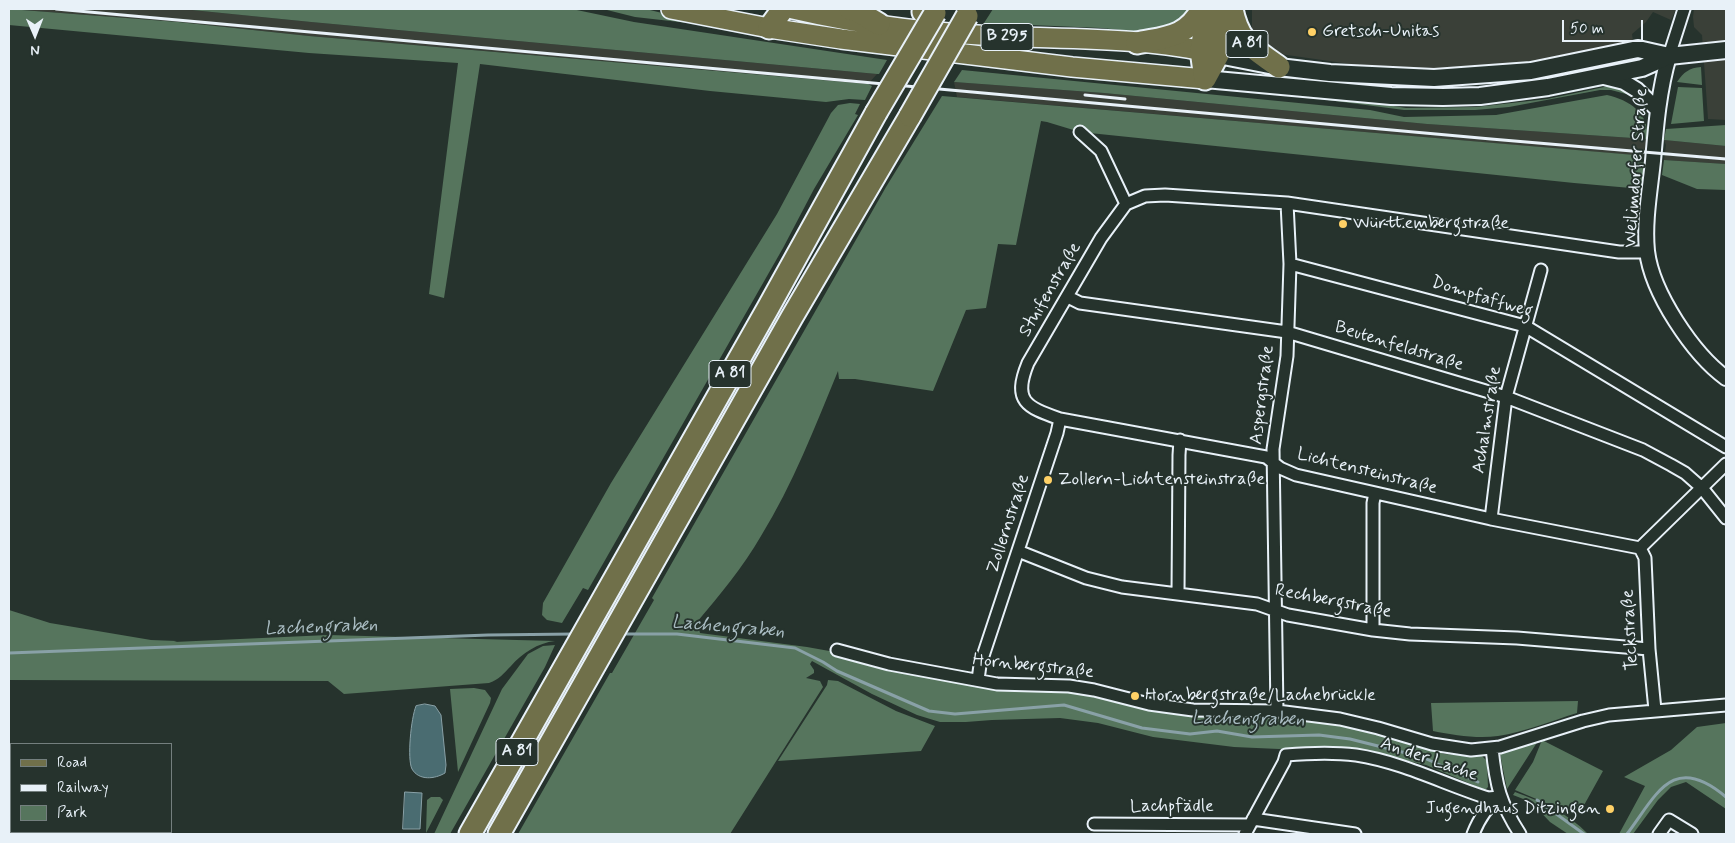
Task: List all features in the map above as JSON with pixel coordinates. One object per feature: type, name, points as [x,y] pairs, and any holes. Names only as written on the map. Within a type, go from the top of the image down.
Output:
[{"type":"highway","points":[[768,19],[783,9]]},
{"type":"highway","points":[[850,9],[879,24]]},
{"type":"highway","points":[[1136,42],[1168,37],[1182,32],[1192,25],[1202,9]]},
{"type":"highway","name":"A 81","points":[[1205,79],[1209,53],[1208,9]]},
{"type":"highway","name":"A 81","points":[[1209,53],[1222,42],[1228,9]]},
{"type":"highway","name":"A 81","points":[[1232,9],[1236,28],[1246,44],[1278,67]]},
{"type":"highway","name":"A 81","points":[[470,834],[856,149],[871,112],[930,11]]},
{"type":"highway","name":"A 81","points":[[499,834],[797,308],[969,13]]},
{"type":"main road","name":"B 295","points":[[671,9],[768,19],[930,51],[1205,79]]},
{"type":"main road","name":"B 295","points":[[793,9],[879,24],[981,36],[1136,42],[1209,53]]},
{"type":"main road","points":[[1209,53],[1278,67],[1340,74],[1434,78],[1531,72],[1638,49],[1669,56]]},
{"type":"main road","points":[[1205,79],[1419,97],[1480,96],[1556,85],[1642,68],[1669,56],[1726,50]]},
{"type":"main road","points":[[1419,97],[1418,90],[1421,86],[1434,78]]},
{"type":"street","points":[[1669,56],[1684,9]]},
{"type":"street","name":"Weilimdorfer Straße","points":[[1669,56],[1661,84],[1658,110],[1647,232],[1648,252],[1654,276],[1670,312],[1684,333],[1707,360],[1726,378]]},
{"type":"street","points":[[1600,76],[1624,82],[1637,90],[1658,110]]},
{"type":"street","points":[[1080,132],[1101,151],[1126,204],[1145,196],[1165,195],[1287,203],[1619,252],[1648,252]]},
{"type":"street","name":"Aspergstraße","points":[[1277,711],[1273,449],[1287,356],[1290,264],[1287,203]]},
{"type":"street","name":"Stuifenstraße","points":[[1060,419],[1029,406],[1025,400],[1021,385],[1028,363],[1101,238],[1126,204]]},
{"type":"street","name":"Dompfaffweg","points":[[1290,264],[1525,326],[1726,447]]},
{"type":"street","name":"Achalmstraße","points":[[1491,519],[1506,397],[1541,270]]},
{"type":"street","name":"Beutenfeldstraße","points":[[1068,297],[1080,303],[1288,332],[1506,397],[1643,450],[1685,473],[1702,488],[1726,518]]},
{"type":"street","name":"Lichtensteinstraße","points":[[1060,419],[1266,457],[1280,468],[1296,475],[1491,519],[1640,548]]},
{"type":"street","name":"Zollernstraße","points":[[978,680],[980,665],[1060,419]]},
{"type":"street","points":[[1178,594],[1180,440]]},
{"type":"street","points":[[1640,548],[1726,464]]},
{"type":"street","points":[[1373,630],[1373,503],[1375,493]]},
{"type":"street","name":"Teckstraße","points":[[1640,548],[1644,558],[1648,649],[1655,710]]},
{"type":"street","name":"Rechbergstraße","points":[[1018,551],[1086,578],[1122,587],[1257,604],[1288,615],[1373,630],[1410,634],[1517,638],[1648,649]]},
{"type":"street","name":"Hornbergstraße","points":[[837,650],[889,664],[997,684],[1070,686],[1149,704],[1193,710],[1277,711],[1340,719],[1451,748],[1471,750],[1492,748],[1526,740],[1583,721],[1609,715],[1726,705]]},
{"type":"street","name":"An der Lache","points":[[1492,748],[1500,797],[1506,812],[1520,834]]},
{"type":"street","name":"An der Lache","points":[[1249,826],[1286,755],[1339,754],[1374,759],[1418,771],[1488,798],[1500,797]]},
{"type":"street","points":[[1473,834],[1489,805],[1500,797]]},
{"type":"street","points":[[1659,834],[1669,820],[1692,834]]},
{"type":"street","name":"Lachpfädle","points":[[1094,824],[1249,826],[1355,834]]},
{"type":"shaded area","points":[[10,9],[182,9],[877,74],[868,84],[309,36],[178,22]]},
{"type":"shaded area","points":[[1252,9],[1676,9],[1671,20],[1653,12],[1646,22],[1632,34],[1633,41],[1551,68],[1434,78],[1407,69],[1364,66],[1280,54],[1252,38]]},
{"type":"shaded area","points":[[1694,9],[1726,9],[1726,120],[1708,119],[1702,35],[1694,27]]},
{"type":"shaded area","points":[[954,82],[1104,93],[1427,124],[1647,139],[1643,156],[957,97]]},
{"type":"shaded area","points":[[1664,140],[1726,146],[1726,164],[1664,160],[1666,145]]},
{"type":"green space","points":[[9,9],[178,22],[309,36],[868,84],[872,86],[865,100],[849,99],[826,102],[710,91],[480,64],[444,298],[429,294],[458,63],[309,53],[9,25]]},
{"type":"green space","points":[[182,9],[572,9],[634,22],[887,60],[879,74],[877,74]]},
{"type":"green space","points":[[603,9],[646,9],[698,22],[891,53],[890,55],[819,46],[697,24],[635,17]]},
{"type":"green space","points":[[993,9],[1197,9],[1184,23],[1155,31],[1140,32],[1101,28],[984,23]]},
{"type":"green space","points":[[969,61],[1375,103],[1406,108],[1476,107],[1547,99],[1609,86],[1624,89],[1630,94],[1600,90],[1509,107],[1475,110],[1404,110],[1312,98],[1009,69]]},
{"type":"green space","points":[[1701,67],[1702,85],[1677,82],[1687,71]]},
{"type":"green space","points":[[962,70],[1370,110],[1404,117],[1496,115],[1607,95],[1623,100],[1636,109],[1645,122],[1647,139],[1427,124],[1104,93],[954,82]]},
{"type":"green space","points":[[1678,87],[1702,88],[1704,121],[1671,124]]},
{"type":"green space","points":[[942,96],[1635,155],[1636,162],[1647,163],[1647,173],[1643,173],[1642,189],[1080,132],[1041,121],[1016,245],[998,244],[986,308],[966,310],[933,391],[855,379],[839,379],[838,371],[803,455],[773,516],[747,559],[697,622],[700,633],[807,647],[1035,688],[1082,692],[1149,710],[1214,715],[1275,715],[1361,726],[1444,754],[1482,756],[1487,761],[1488,787],[1485,790],[1426,765],[1368,752],[1323,746],[1279,749],[1234,747],[1153,737],[1098,723],[1060,718],[940,722],[917,715],[872,694],[812,661],[810,664],[814,673],[806,678],[820,681],[823,687],[730,834],[518,834],[654,600],[652,598],[886,187]]},
{"type":"green space","points":[[860,104],[855,114],[858,115],[814,189],[783,248],[588,590],[583,588],[562,623],[547,620],[542,615],[543,603],[611,483],[777,214],[831,113],[838,105]]},
{"type":"green space","points":[[1726,125],[1726,146],[1664,140],[1666,129]]},
{"type":"green space","points":[[1664,160],[1726,164],[1726,190],[1697,189],[1662,175]]},
{"type":"green space","points":[[9,610],[50,623],[151,640],[177,641],[174,642],[328,635],[555,641],[531,649],[499,678],[489,683],[344,694],[328,681],[9,680]]},
{"type":"green space","points":[[555,645],[545,667],[450,834],[434,834],[502,689],[528,654],[543,646]]},
{"type":"green space","points":[[828,680],[838,681],[896,711],[935,726],[921,751],[778,761],[827,685]]},
{"type":"green space","points":[[474,688],[485,690],[491,698],[458,772],[450,689]]},
{"type":"green space","points":[[1578,701],[1577,713],[1508,734],[1474,737],[1433,731],[1431,703]]},
{"type":"green space","points":[[1726,723],[1726,809],[1686,782],[1671,787],[1658,800],[1633,834],[1619,834],[1645,786],[1624,777],[1671,750],[1697,727]]},
{"type":"green space","points":[[1542,740],[1603,771],[1583,807],[1567,815],[1515,790],[1533,762]]},
{"type":"green space","points":[[1538,741],[1507,789],[1500,754]]},
{"type":"green space","points":[[1515,792],[1554,809],[1572,820],[1588,834],[1568,834],[1550,822],[1531,802],[1513,795]]},
{"type":"green space","points":[[431,797],[440,797],[443,800],[426,833],[427,800]]},
{"type":"water","points":[[425,704],[435,706],[441,715],[446,765],[445,773],[432,778],[419,776],[415,773],[412,769],[410,757],[410,738],[414,712],[416,706]]},
{"type":"water","points":[[405,792],[422,793],[420,829],[403,829]]},
{"type":"waterway","name":"Lachengraben","points":[[9,653],[488,635],[575,634]]},
{"type":"waterway","name":"Lachengraben","points":[[621,634],[677,634],[795,648],[837,671],[929,711],[955,714],[1064,705],[1142,728],[1190,734],[1217,731],[1252,737],[1319,735],[1350,739],[1422,757],[1478,782]]},
{"type":"waterway","name":"Lachengraben","points":[[1627,834],[1658,793],[1668,784],[1679,778],[1692,778],[1708,784],[1726,797]]},
{"type":"waterway","name":"Lachengraben","points":[[1537,800],[1584,834]]},
{"type":"railway","points":[[56,9],[1726,159]]},
{"type":"railway","points":[[1085,95],[1125,99]]},
{"type":"place","name":"Gretsch-Unitas","points":[[1312,32]]},
{"type":"place","name":"Württembergstraße","points":[[1343,224]]},
{"type":"place","name":"Zollern-Lichtensteinstraße","points":[[1048,480]]},
{"type":"place","name":"Hornbergstraße/Lachebrückle","points":[[1135,696]]},
{"type":"place","name":"Jugendhaus Ditzingen","points":[[1610,809]]}]
